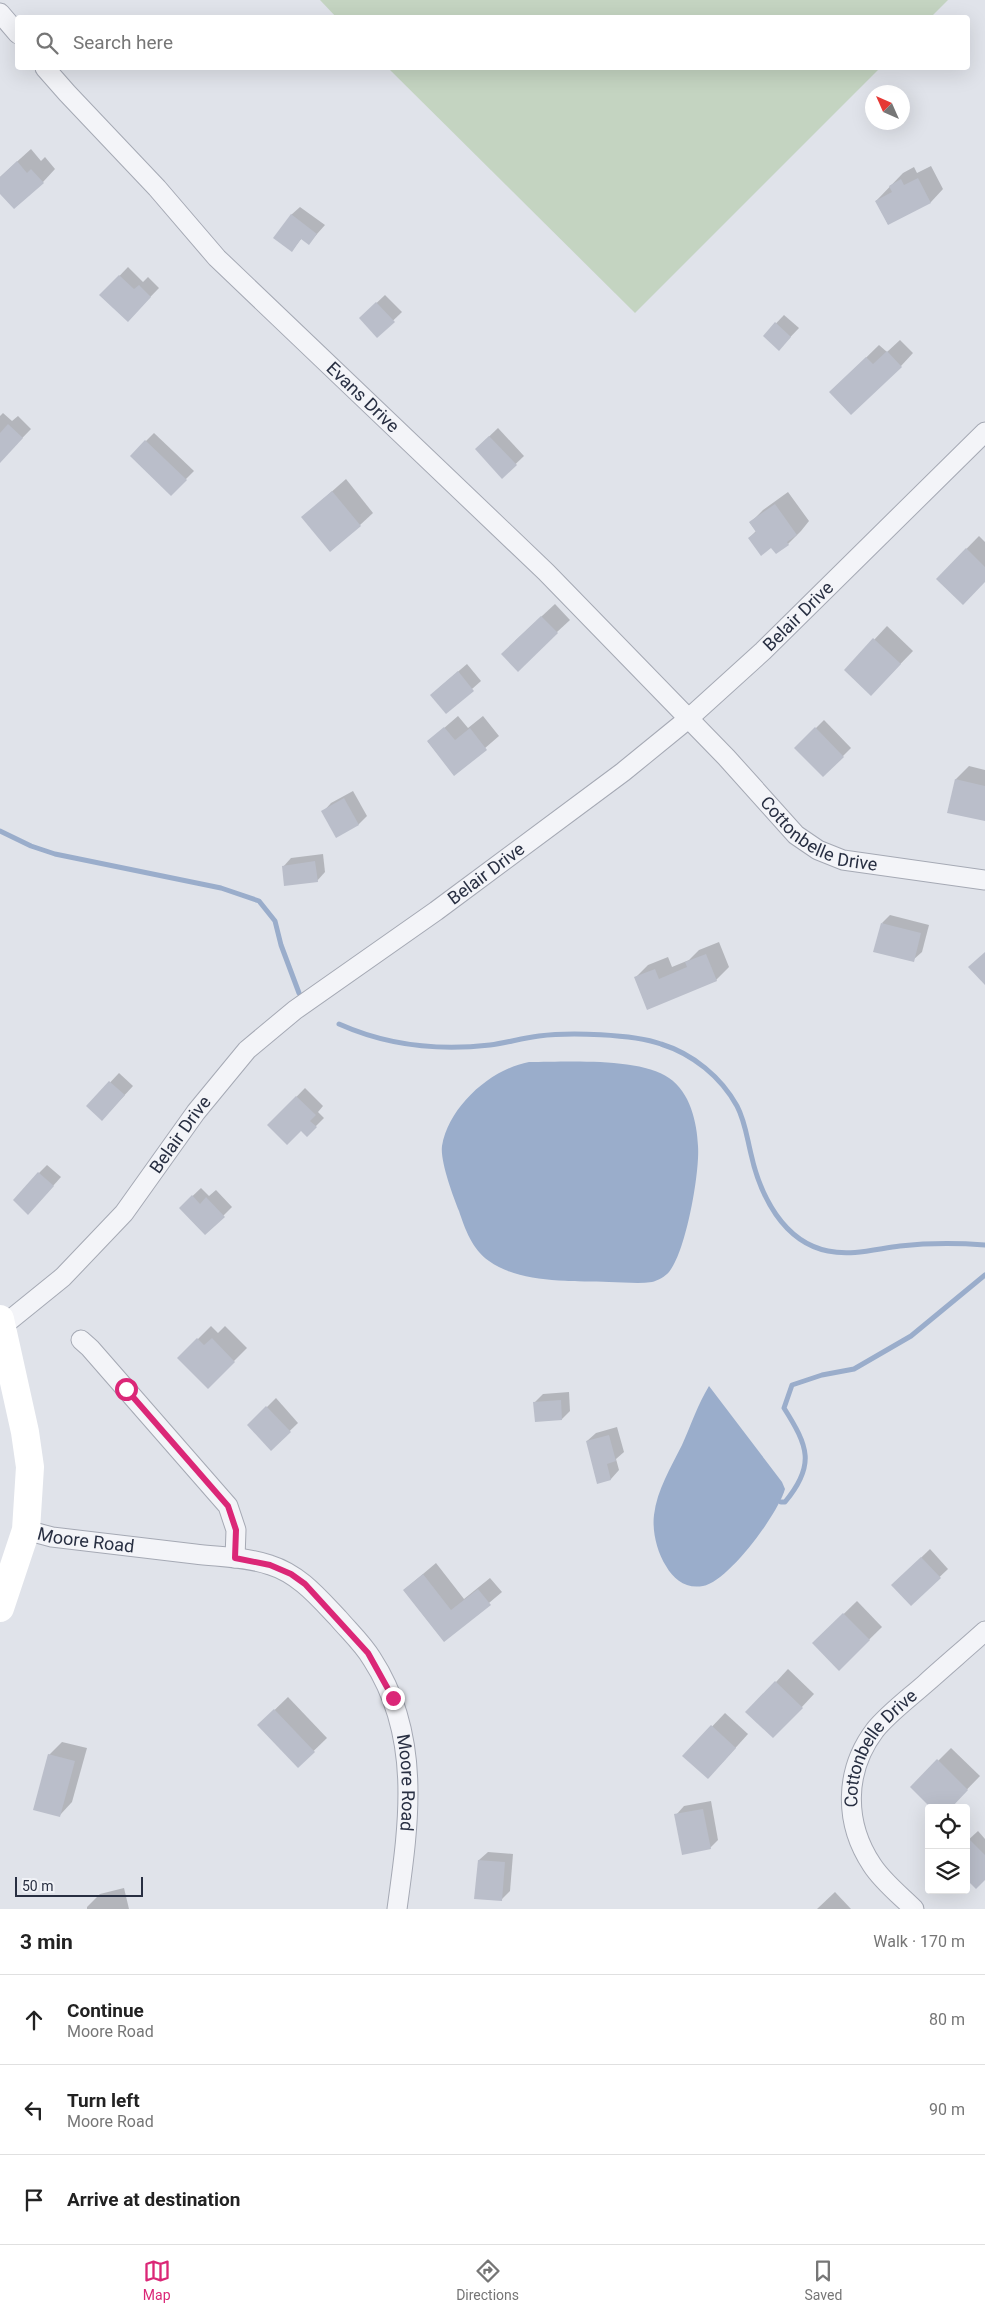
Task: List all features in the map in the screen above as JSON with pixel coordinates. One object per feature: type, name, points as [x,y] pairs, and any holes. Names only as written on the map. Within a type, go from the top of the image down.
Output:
[{"type":"street","points":[[0,13],[15,30]]},
{"type":"street","name":"Evans Drive","points":[[48,70],[67,94],[157,188],[217,258],[546,572],[688,719]]},
{"type":"street","name":"Belair Drive","points":[[1,1324],[63,1277],[124,1214],[196,1112],[247,1050],[295,1010],[451,900],[623,772],[688,719],[763,651],[985,432]]},
{"type":"street","name":"Cottonbelle Drive","points":[[688,719],[726,757],[796,835],[818,850],[849,861],[985,880]]},
{"type":"street","points":[[0,1608],[26,1530],[30,1467],[26,1432],[1,1324]]},
{"type":"street","points":[[81,1340],[228,1506],[236,1530],[235,1558]]},
{"type":"street","name":"Moore Road","points":[[26,1530],[52,1537],[235,1558],[270,1565],[291,1574],[305,1584],[368,1653],[393,1698],[409,1768],[408,1819],[397,1909]]},
{"type":"street","name":"Cottonbelle Drive","points":[[914,1909],[873,1866],[858,1838],[851,1810],[850,1796],[856,1768],[867,1742],[886,1718],[985,1632]]},
{"type":"green space","points":[[320,0],[948,0],[933,15],[334,15]]},
{"type":"green space","points":[[390,70],[878,70],[635,313]]},
{"type":"water","points":[[529,1062],[602,1062],[640,1067],[656,1071],[669,1078],[682,1091],[691,1108],[696,1127],[698,1146],[697,1174],[691,1211],[681,1248],[675,1262],[664,1277],[652,1282],[636,1283],[563,1281],[530,1277],[501,1268],[483,1256],[474,1245],[464,1225],[445,1169],[442,1146],[446,1131],[453,1117],[463,1104],[487,1081],[500,1072]]},
{"type":"water","points":[[709,1386],[782,1482],[785,1489],[763,1530],[738,1560],[713,1582],[697,1587],[686,1585],[669,1571],[658,1548],[654,1515],[661,1488]]},
{"type":"building","points":[[17,161],[27,173],[31,169],[44,183],[14,209],[0,194],[0,177]]},
{"type":"building","points":[[918,178],[931,203],[888,225],[875,201],[892,192],[889,186],[901,179],[904,185]]},
{"type":"building","points":[[291,214],[317,234],[309,245],[301,239],[292,252],[273,238]]},
{"type":"building","points":[[119,275],[134,289],[139,285],[151,297],[128,322],[99,295]]},
{"type":"building","points":[[376,302],[395,322],[377,338],[359,318]]},
{"type":"building","points":[[775,322],[791,337],[779,351],[763,336]]},
{"type":"building","points":[[887,351],[902,367],[851,415],[829,392],[866,357],[873,364]]},
{"type":"building","points":[[8,424],[23,438],[0,463],[0,433]]},
{"type":"building","points":[[489,436],[517,465],[502,479],[475,449]]},
{"type":"building","points":[[145,440],[187,480],[171,496],[130,456]]},
{"type":"building","points":[[332,491],[361,526],[330,552],[301,517]]},
{"type":"building","points":[[775,504],[797,535],[787,542],[789,545],[776,554],[771,548],[761,556],[748,538],[756,532],[749,522]]},
{"type":"building","points":[[966,548],[985,567],[985,582],[963,605],[936,579]]},
{"type":"building","points":[[541,616],[558,633],[518,672],[501,654]]},
{"type":"building","points":[[873,638],[901,664],[871,696],[844,670]]},
{"type":"building","points":[[458,671],[474,691],[446,714],[430,695]]},
{"type":"building","points":[[444,727],[455,740],[470,728],[487,750],[454,776],[427,741]]},
{"type":"building","points":[[815,727],[844,757],[823,777],[794,748]]},
{"type":"building","points":[[955,779],[985,786],[985,821],[947,813]]},
{"type":"building","points":[[344,798],[359,825],[336,838],[321,811]]},
{"type":"building","points":[[315,861],[318,882],[284,886],[282,866]]},
{"type":"building","points":[[881,923],[921,933],[914,962],[873,952]]},
{"type":"building","points":[[985,952],[985,985],[968,967]]},
{"type":"building","points":[[706,954],[717,981],[647,1010],[634,977],[655,969],[659,979],[687,967],[685,962]]},
{"type":"building","points":[[109,1081],[125,1095],[102,1121],[86,1106]]},
{"type":"building","points":[[296,1096],[316,1115],[310,1121],[317,1127],[307,1137],[301,1131],[287,1145],[267,1125]]},
{"type":"building","points":[[38,1172],[54,1186],[28,1215],[13,1200]]},
{"type":"building","points":[[192,1195],[200,1204],[206,1197],[225,1217],[205,1235],[179,1208]]},
{"type":"building","points":[[197,1338],[204,1345],[212,1338],[235,1362],[208,1389],[177,1358]]},
{"type":"building","points":[[561,1400],[562,1420],[535,1422],[533,1402]]},
{"type":"building","points":[[266,1406],[291,1432],[271,1451],[247,1425]]},
{"type":"building","points":[[609,1435],[616,1461],[607,1464],[611,1480],[597,1484],[586,1441]]},
{"type":"building","points":[[921,1557],[941,1578],[911,1606],[891,1585]]},
{"type":"building","points":[[423,1574],[451,1610],[478,1589],[491,1605],[444,1642],[403,1590]]},
{"type":"building","points":[[843,1613],[870,1640],[839,1671],[812,1643]]},
{"type":"building","points":[[775,1681],[803,1708],[773,1738],[745,1712]]},
{"type":"building","points":[[274,1709],[315,1752],[298,1768],[257,1725]]},
{"type":"building","points":[[711,1725],[736,1748],[708,1779],[682,1756]]},
{"type":"building","points":[[48,1754],[75,1761],[60,1817],[33,1810]]},
{"type":"building","points":[[937,1759],[968,1790],[955,1804],[927,1804],[910,1787]]},
{"type":"building","points":[[703,1809],[711,1849],[682,1855],[674,1814]]},
{"type":"building","points":[[970,1840],[985,1855],[985,1880],[976,1889],[970,1883]]},
{"type":"building","points":[[478,1860],[505,1862],[502,1901],[474,1899]]},
{"type":"waterway","points":[[0,831],[31,846],[55,854],[221,888],[259,901],[275,921],[281,945],[299,993]]},
{"type":"waterway","points":[[339,1024],[375,1037],[432,1047],[471,1047],[533,1037],[567,1034],[634,1038],[673,1048],[705,1068],[723,1085],[730,1095],[742,1118],[755,1170],[767,1200],[786,1227],[798,1238],[812,1246],[828,1251],[846,1253],[921,1244],[985,1245]]},
{"type":"waterway","points":[[781,1502],[785,1502],[795,1489],[805,1466],[803,1445],[784,1408],[792,1385],[822,1375],[854,1369],[911,1336],[985,1275]]},
{"type":"route","points":[[126,1389],[228,1506],[236,1530],[235,1558],[270,1565],[291,1574],[305,1584],[368,1653],[393,1698]]}]
